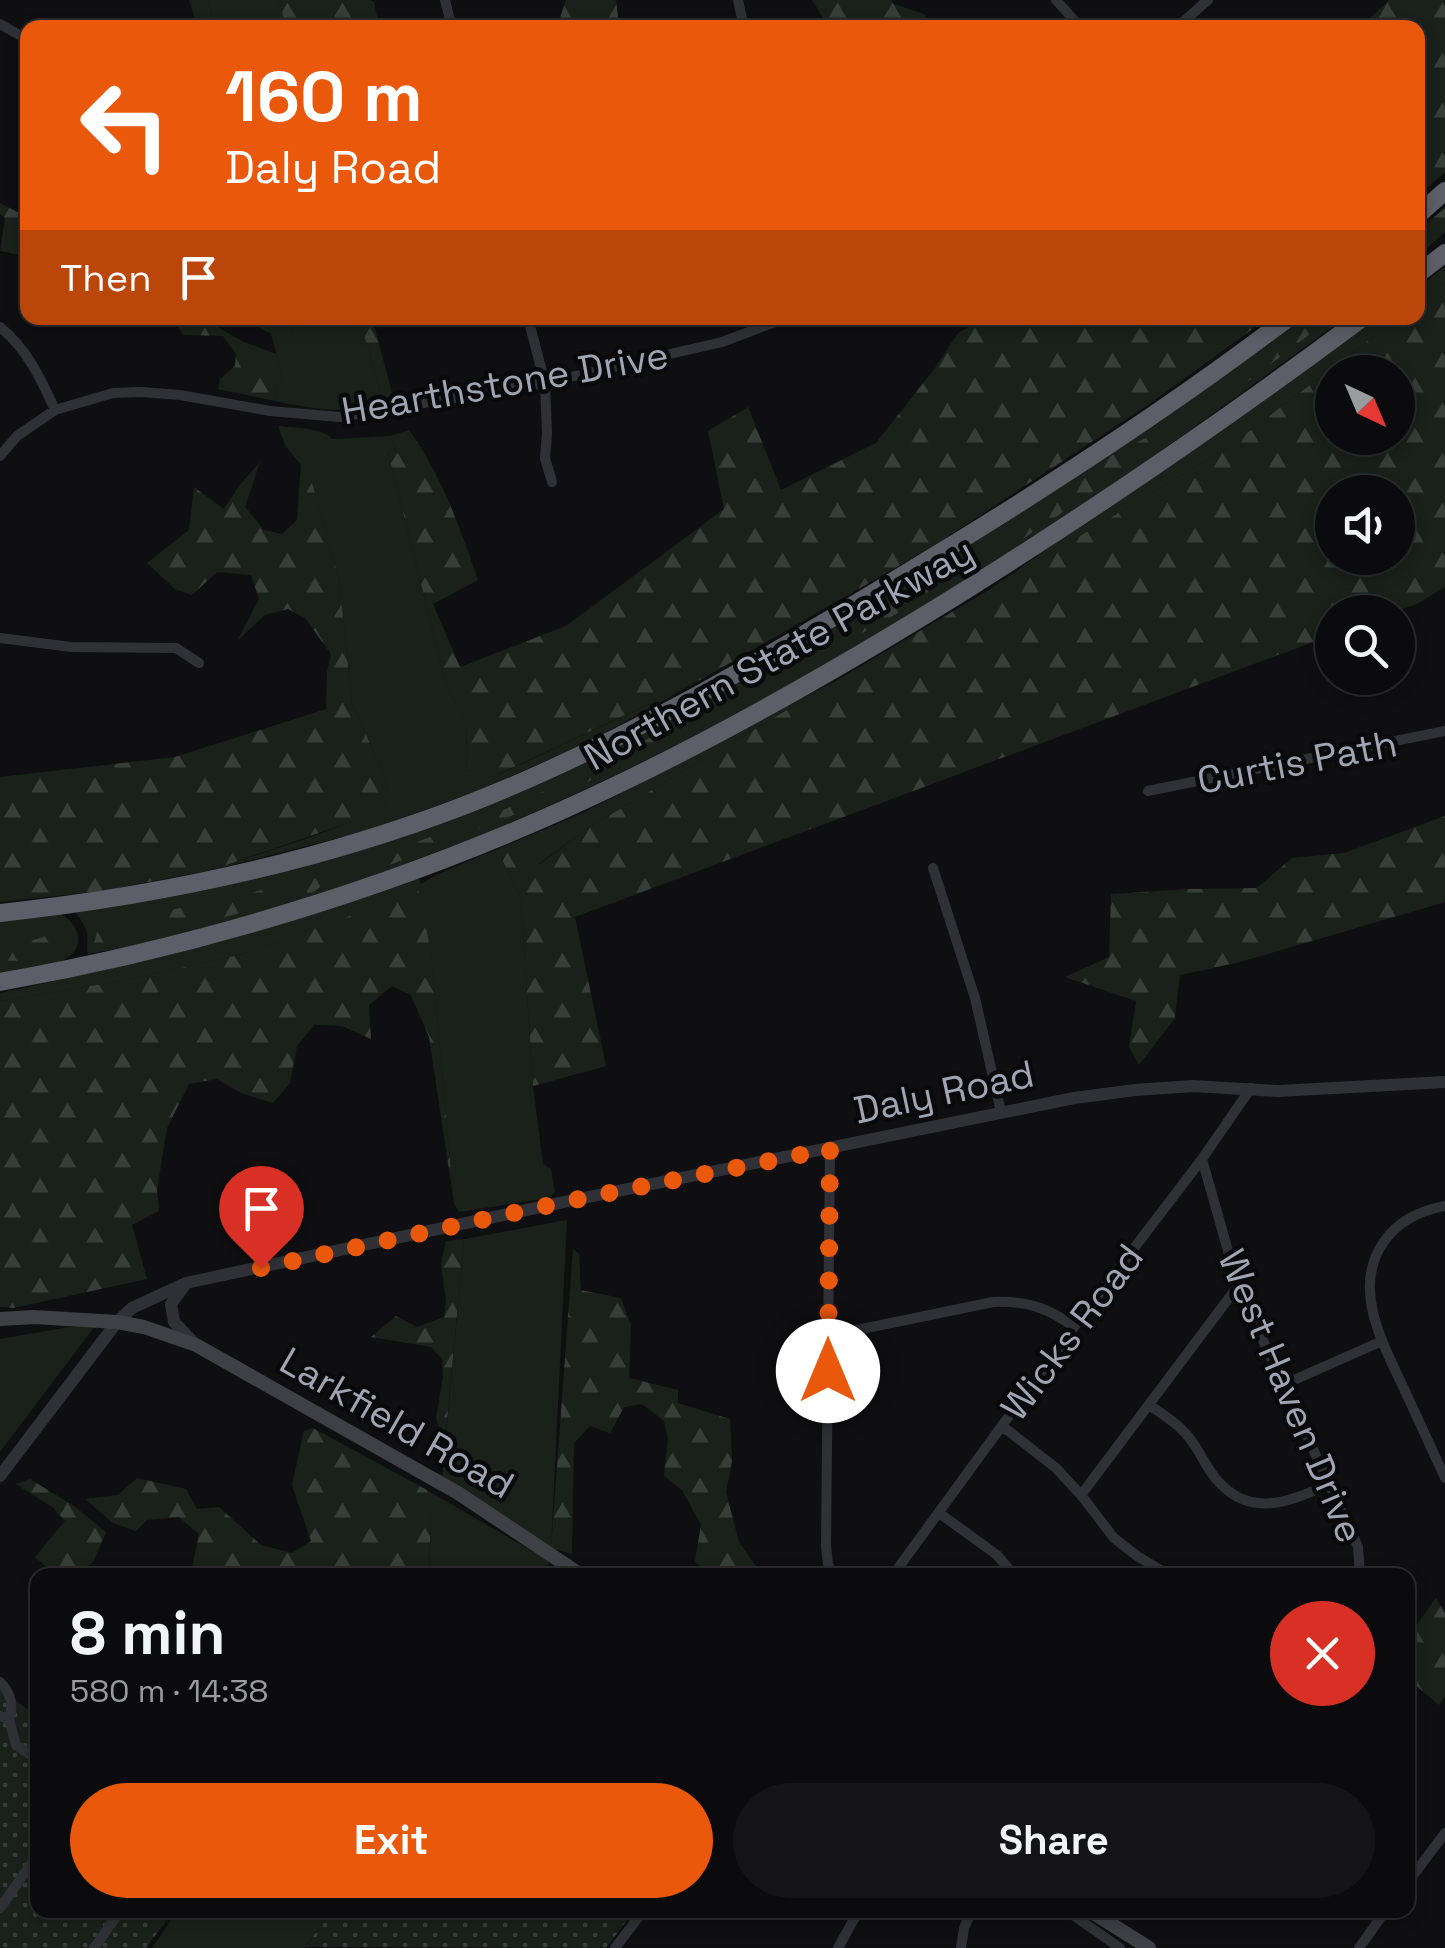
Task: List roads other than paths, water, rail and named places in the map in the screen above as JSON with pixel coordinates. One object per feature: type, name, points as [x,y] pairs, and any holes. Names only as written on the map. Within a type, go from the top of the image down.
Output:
[{"type":"highway","points":[[1425,208],[1445,191]]},
{"type":"highway","points":[[1425,269],[1445,253]]},
{"type":"highway","name":"Northern State Parkway","points":[[0,913],[137,895],[269,868],[400,829],[556,766],[731,676],[951,546],[1148,419],[1278,325]]},
{"type":"highway","name":"Northern State Parkway","points":[[0,982],[166,946],[343,895],[470,849],[638,775],[816,680],[1002,568],[1171,456],[1352,325]]},
{"type":"main road","points":[[0,1319],[117,1322]]},
{"type":"main road","name":"Larkfield Road","points":[[117,1322],[144,1326],[196,1345],[458,1493],[570,1568]]},
{"type":"main road","points":[[1095,1918],[1114,1942],[1149,1948]]},
{"type":"street","points":[[1056,0],[1074,20]]},
{"type":"street","points":[[1185,20],[1208,0]]},
{"type":"street","points":[[530,325],[545,383],[544,458],[552,482]]},
{"type":"street","name":"Hearthstone Drive","points":[[0,456],[17,436],[55,410],[113,393],[180,395],[270,412],[340,417],[545,383],[722,342],[767,325]]},
{"type":"street","points":[[0,327],[30,359],[55,410]]},
{"type":"street","points":[[0,638],[71,647],[176,648],[199,663]]},
{"type":"street","name":"Curtis Path","points":[[1148,790],[1445,732]]},
{"type":"street","points":[[933,868],[975,998],[1001,1112]]},
{"type":"street","name":"Daly Road","points":[[117,1322],[132,1308],[186,1283],[1074,1098],[1192,1086],[1278,1090],[1445,1082]]},
{"type":"street","name":"Wicks Road","points":[[898,1568],[1251,1088]]},
{"type":"street","points":[[830,1149],[826,1546],[830,1568]]},
{"type":"street","name":"West Haven Drive","points":[[1202,1159],[1238,1286],[1358,1547],[1360,1568]]},
{"type":"street","points":[[1445,1206],[1406,1219],[1387,1234],[1370,1282],[1372,1311],[1382,1342],[1445,1478]]},
{"type":"street","points":[[186,1283],[171,1304],[174,1322],[196,1345]]},
{"type":"street","points":[[1081,1495],[1238,1286]]},
{"type":"street","points":[[828,1336],[993,1302],[1016,1301],[1057,1314],[1074,1327]]},
{"type":"street","points":[[0,1476],[117,1322]]},
{"type":"street","points":[[1285,1384],[1382,1342]]},
{"type":"street","points":[[1149,1405],[1190,1437],[1214,1477],[1227,1491],[1244,1500],[1276,1504],[1329,1484]]},
{"type":"street","points":[[1002,1426],[1056,1468],[1114,1538],[1157,1568]]},
{"type":"street","points":[[939,1513],[1008,1568]]},
{"type":"street","points":[[0,1682],[8,1690],[13,1708],[4,1718],[16,1745],[30,1755]]},
{"type":"street","points":[[1415,1873],[1445,1833]]},
{"type":"street","points":[[0,1908],[30,1865]]},
{"type":"street","points":[[94,1948],[116,1918]]},
{"type":"street","points":[[615,1948],[638,1918]]},
{"type":"street","points":[[838,1948],[855,1918]]},
{"type":"street","points":[[961,1948],[968,1918]]},
{"type":"street","points":[[1078,1918],[1114,1942]]},
{"type":"street","points":[[1359,1948],[1380,1918]]}]
